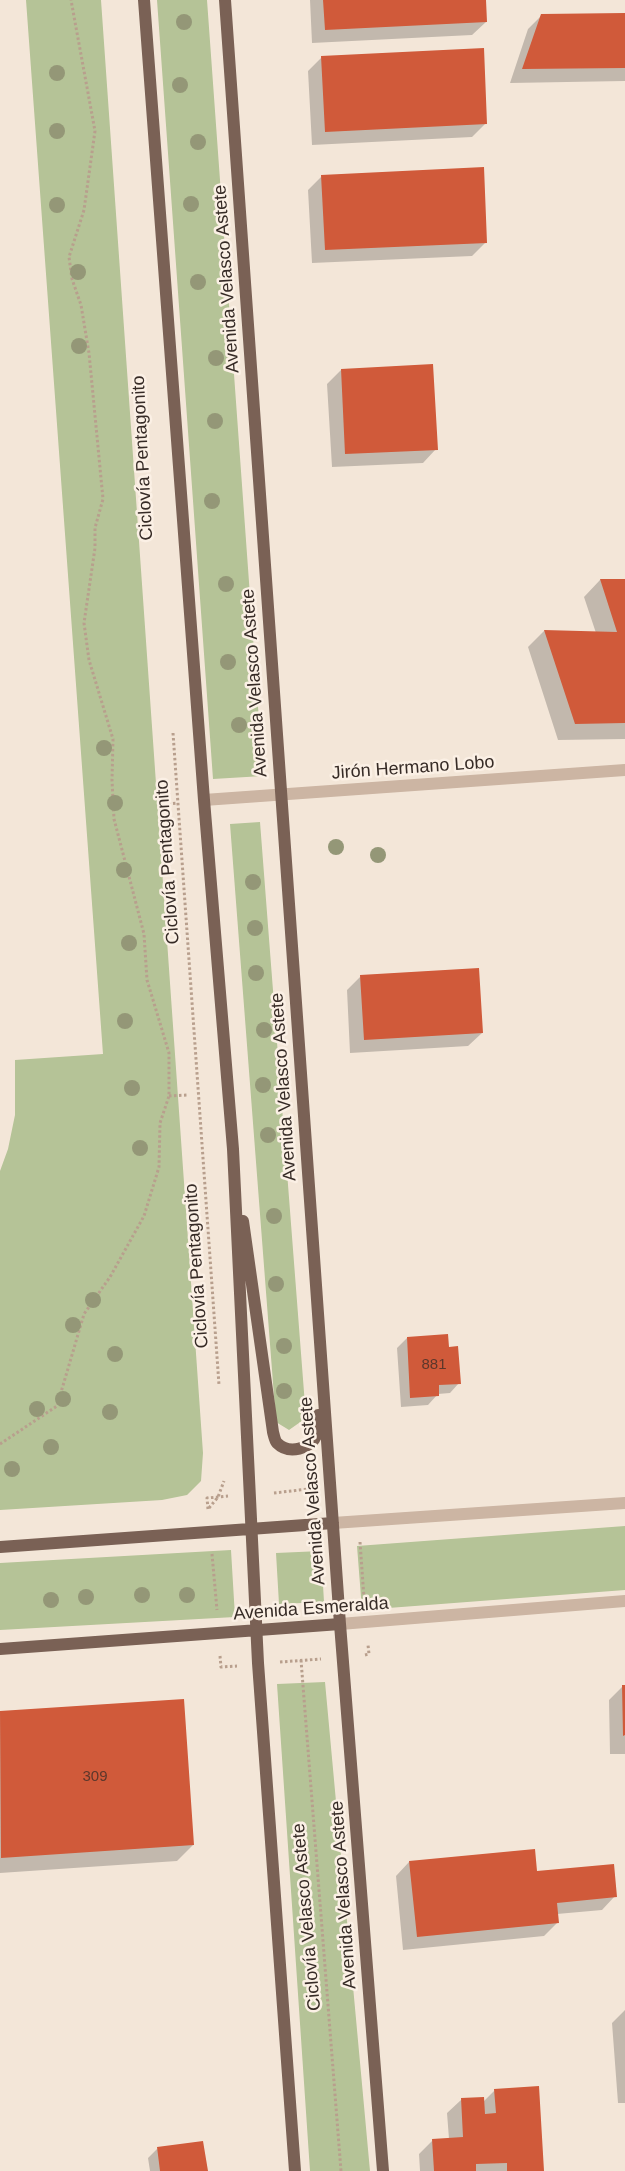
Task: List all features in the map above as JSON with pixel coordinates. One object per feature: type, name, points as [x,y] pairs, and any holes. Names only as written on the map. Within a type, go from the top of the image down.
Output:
[{"type":"main road","points":[[144,0],[204,800],[233,1149],[258,1664],[295,2171]]},
{"type":"main road","name":"Avenida Velasco Astete","points":[[226,0],[280,795],[340,1624],[383,2171]]},
{"type":"main road","points":[[233,1149],[264,1356],[273,1432],[276,1442],[285,1448],[296,1450],[306,1446],[312,1442],[318,1433],[321,1348]]},
{"type":"main road","points":[[0,1547],[333,1524]]},
{"type":"main road","name":"Avenida Esmeralda","points":[[0,1649],[340,1624]]},
{"type":"street","name":"Jirón Hermano Lobo","points":[[204,800],[625,770]]},
{"type":"street","points":[[333,1524],[625,1503]]},
{"type":"street","name":"Avenida Esmeralda","points":[[340,1624],[625,1601]]},
{"type":"path","points":[[0,1444],[57,1406],[84,1314],[110,1277],[144,1216],[159,1167],[160,1123],[169,1096],[169,1053],[147,980],[144,934],[114,819],[112,780],[113,739],[89,660],[84,623],[95,548],[95,528],[103,499],[89,353],[81,305],[72,279],[69,257],[84,210],[95,131],[71,0]]},
{"type":"path","name":"Ciclovía Pentagonito","points":[[173,724],[220,1393]]},
{"type":"path","points":[[169,1096],[188,1095]]},
{"type":"path","points":[[199,1510],[208,1508],[218,1497],[224,1483],[224,1475]]},
{"type":"path","points":[[274,1493],[313,1489]]},
{"type":"path","points":[[208,1508],[207,1498],[231,1496]]},
{"type":"path","points":[[360,1537],[364,1600]]},
{"type":"path","points":[[212,1551],[217,1616]]},
{"type":"path","points":[[220,1653],[221,1667],[242,1665]]},
{"type":"path","points":[[277,1662],[325,1658]]},
{"type":"path","name":"Ciclovía Velasco Astete","points":[[301,1660],[341,2171]]},
{"type":"green space","points":[[26,0],[101,0],[203,1453],[201,1481],[187,1495],[162,1500],[0,1510],[0,1171],[8,1149],[15,1115],[15,1060],[103,1054]]},
{"type":"green space","points":[[157,0],[207,0],[263,776],[213,779]]},
{"type":"green space","points":[[260,822],[306,1418],[289,1430],[276,1422],[230,824]]},
{"type":"green space","points":[[625,1526],[625,1590],[362,1610],[357,1546]]},
{"type":"green space","points":[[231,1550],[235,1617],[0,1630],[0,1563]]},
{"type":"green space","points":[[321,1551],[324,1602],[279,1604],[276,1553]]},
{"type":"green space","points":[[325,1682],[370,2171],[310,2171],[277,1684]]},
{"type":"building","points":[[323,0],[486,0],[487,22],[325,30]]},
{"type":"building","points":[[625,13],[625,68],[522,69],[541,14]]},
{"type":"building","points":[[484,48],[487,124],[325,132],[321,56]]},
{"type":"building","points":[[484,167],[487,243],[325,250],[321,175]]},
{"type":"building","points":[[433,364],[438,450],[345,454],[341,369]]},
{"type":"building","points":[[600,579],[625,579],[625,723],[575,724],[544,630],[617,632]]},
{"type":"building","points":[[479,968],[483,1033],[364,1040],[360,975]]},
{"type":"building","points":[[448,1334],[449,1347],[458,1346],[461,1384],[439,1385],[439,1396],[410,1398],[407,1337]]},
{"type":"building","points":[[622,1685],[625,1685],[625,1735],[623,1736]]},
{"type":"building","points":[[184,1699],[194,1845],[1,1858],[0,1711]]},
{"type":"building","points":[[535,1849],[537,1871],[614,1864],[617,1897],[557,1903],[559,1923],[417,1937],[409,1861]]},
{"type":"building","points":[[539,2086],[544,2171],[507,2171],[507,2163],[476,2164],[476,2171],[434,2171],[432,2139],[463,2137],[461,2098],[484,2097],[485,2114],[496,2113],[494,2089]]},
{"type":"building","points":[[203,2141],[208,2171],[160,2171],[157,2147]]}]
